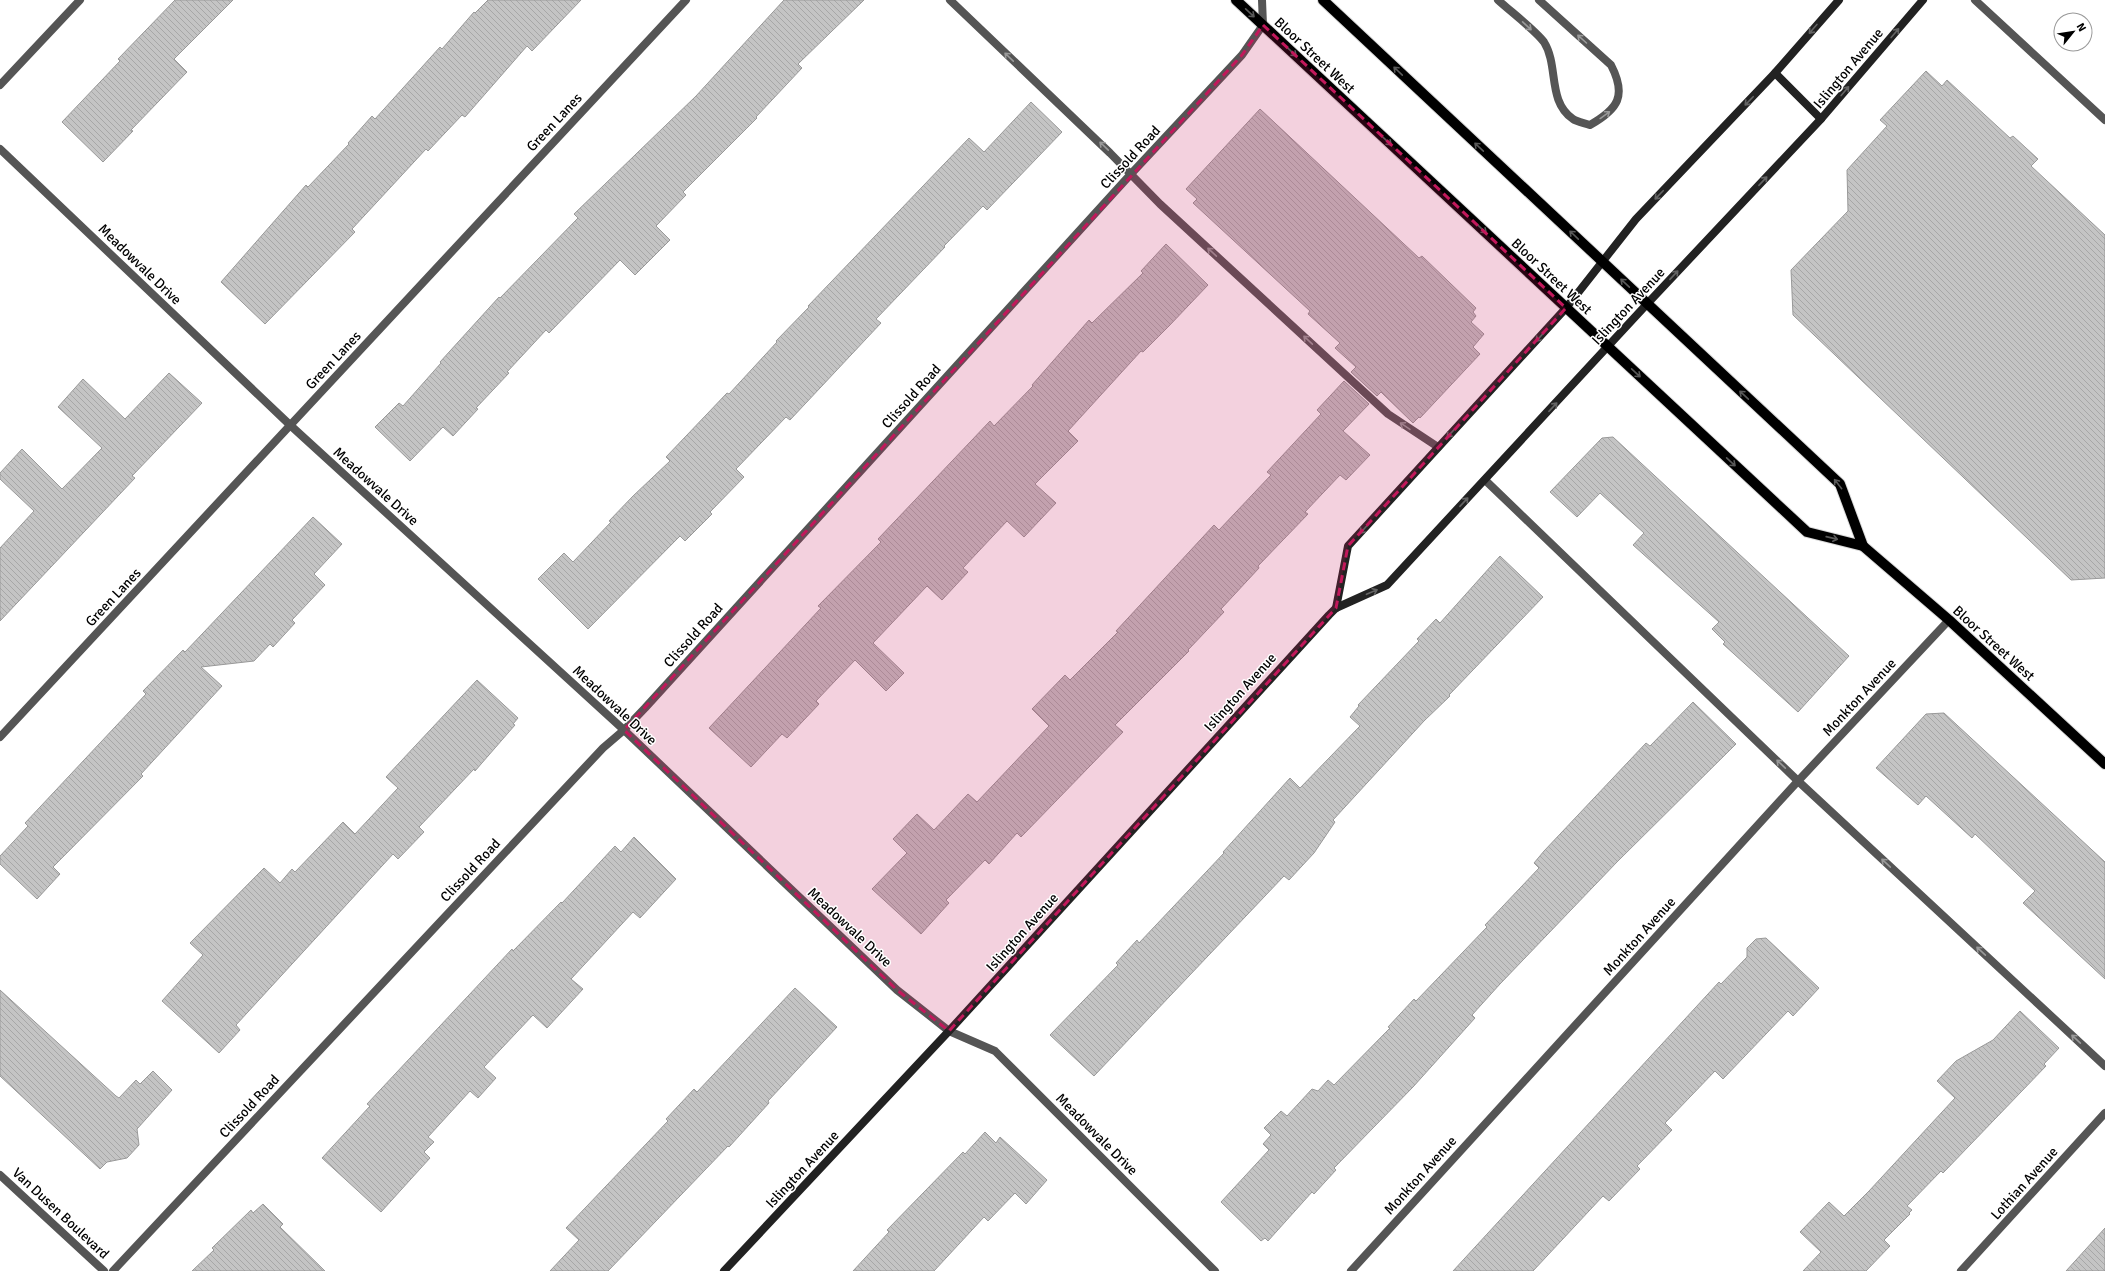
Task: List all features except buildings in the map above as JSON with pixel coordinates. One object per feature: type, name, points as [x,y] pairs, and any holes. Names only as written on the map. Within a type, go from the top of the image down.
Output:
[{"type":"main road","name":"Bloor Street West","points":[[1236,0],[1806,532],[1863,546],[1949,620],[2105,764]]},
{"type":"main road","name":"Bloor Street West","points":[[1322,0],[1840,484],[1863,546]]},
{"type":"main road","points":[[1336,608],[1348,546],[1566,308],[1636,219],[1775,73],[1839,0]]},
{"type":"main road","name":"Islington Avenue","points":[[724,1271],[949,1031],[1336,608],[1387,586],[1647,304],[1821,120],[1923,0]]},
{"type":"main road","points":[[1775,73],[1821,120]]},
{"type":"street","points":[[0,85],[80,0]]},
{"type":"street","name":"Green Lanes","points":[[0,737],[686,0]]},
{"type":"street","points":[[950,0],[1110,153],[1130,175],[1388,414],[1438,447]]},
{"type":"street","points":[[1262,0],[1263,25]]},
{"type":"street","points":[[1498,0],[1543,41],[1550,55],[1554,88],[1560,105],[1572,119],[1590,125],[1615,108],[1619,94],[1618,79],[1611,65],[1539,0]]},
{"type":"street","points":[[1975,0],[2105,120]]},
{"type":"street","name":"Clissold Road","points":[[113,1271],[603,748],[624,730],[1130,175],[1242,55],[1263,25]]},
{"type":"street","name":"Meadowvale Drive","points":[[0,149],[290,426],[624,730],[898,990],[949,1031],[995,1051],[1215,1271]]},
{"type":"street","points":[[1485,480],[1798,781],[2105,1066]]},
{"type":"street","name":"Monkton Avenue","points":[[1350,1271],[1798,781],[1949,620]]},
{"type":"street","name":"Lothian Avenue","points":[[1961,1271],[2105,1113]]},
{"type":"street","name":"Van Dusen Boulevard","points":[[0,1175],[104,1271]]},
{"type":"highlighted area","points":[[1263,25],[1566,308],[1348,546],[1336,608],[949,1031],[897,990],[624,730],[1242,55]]}]
